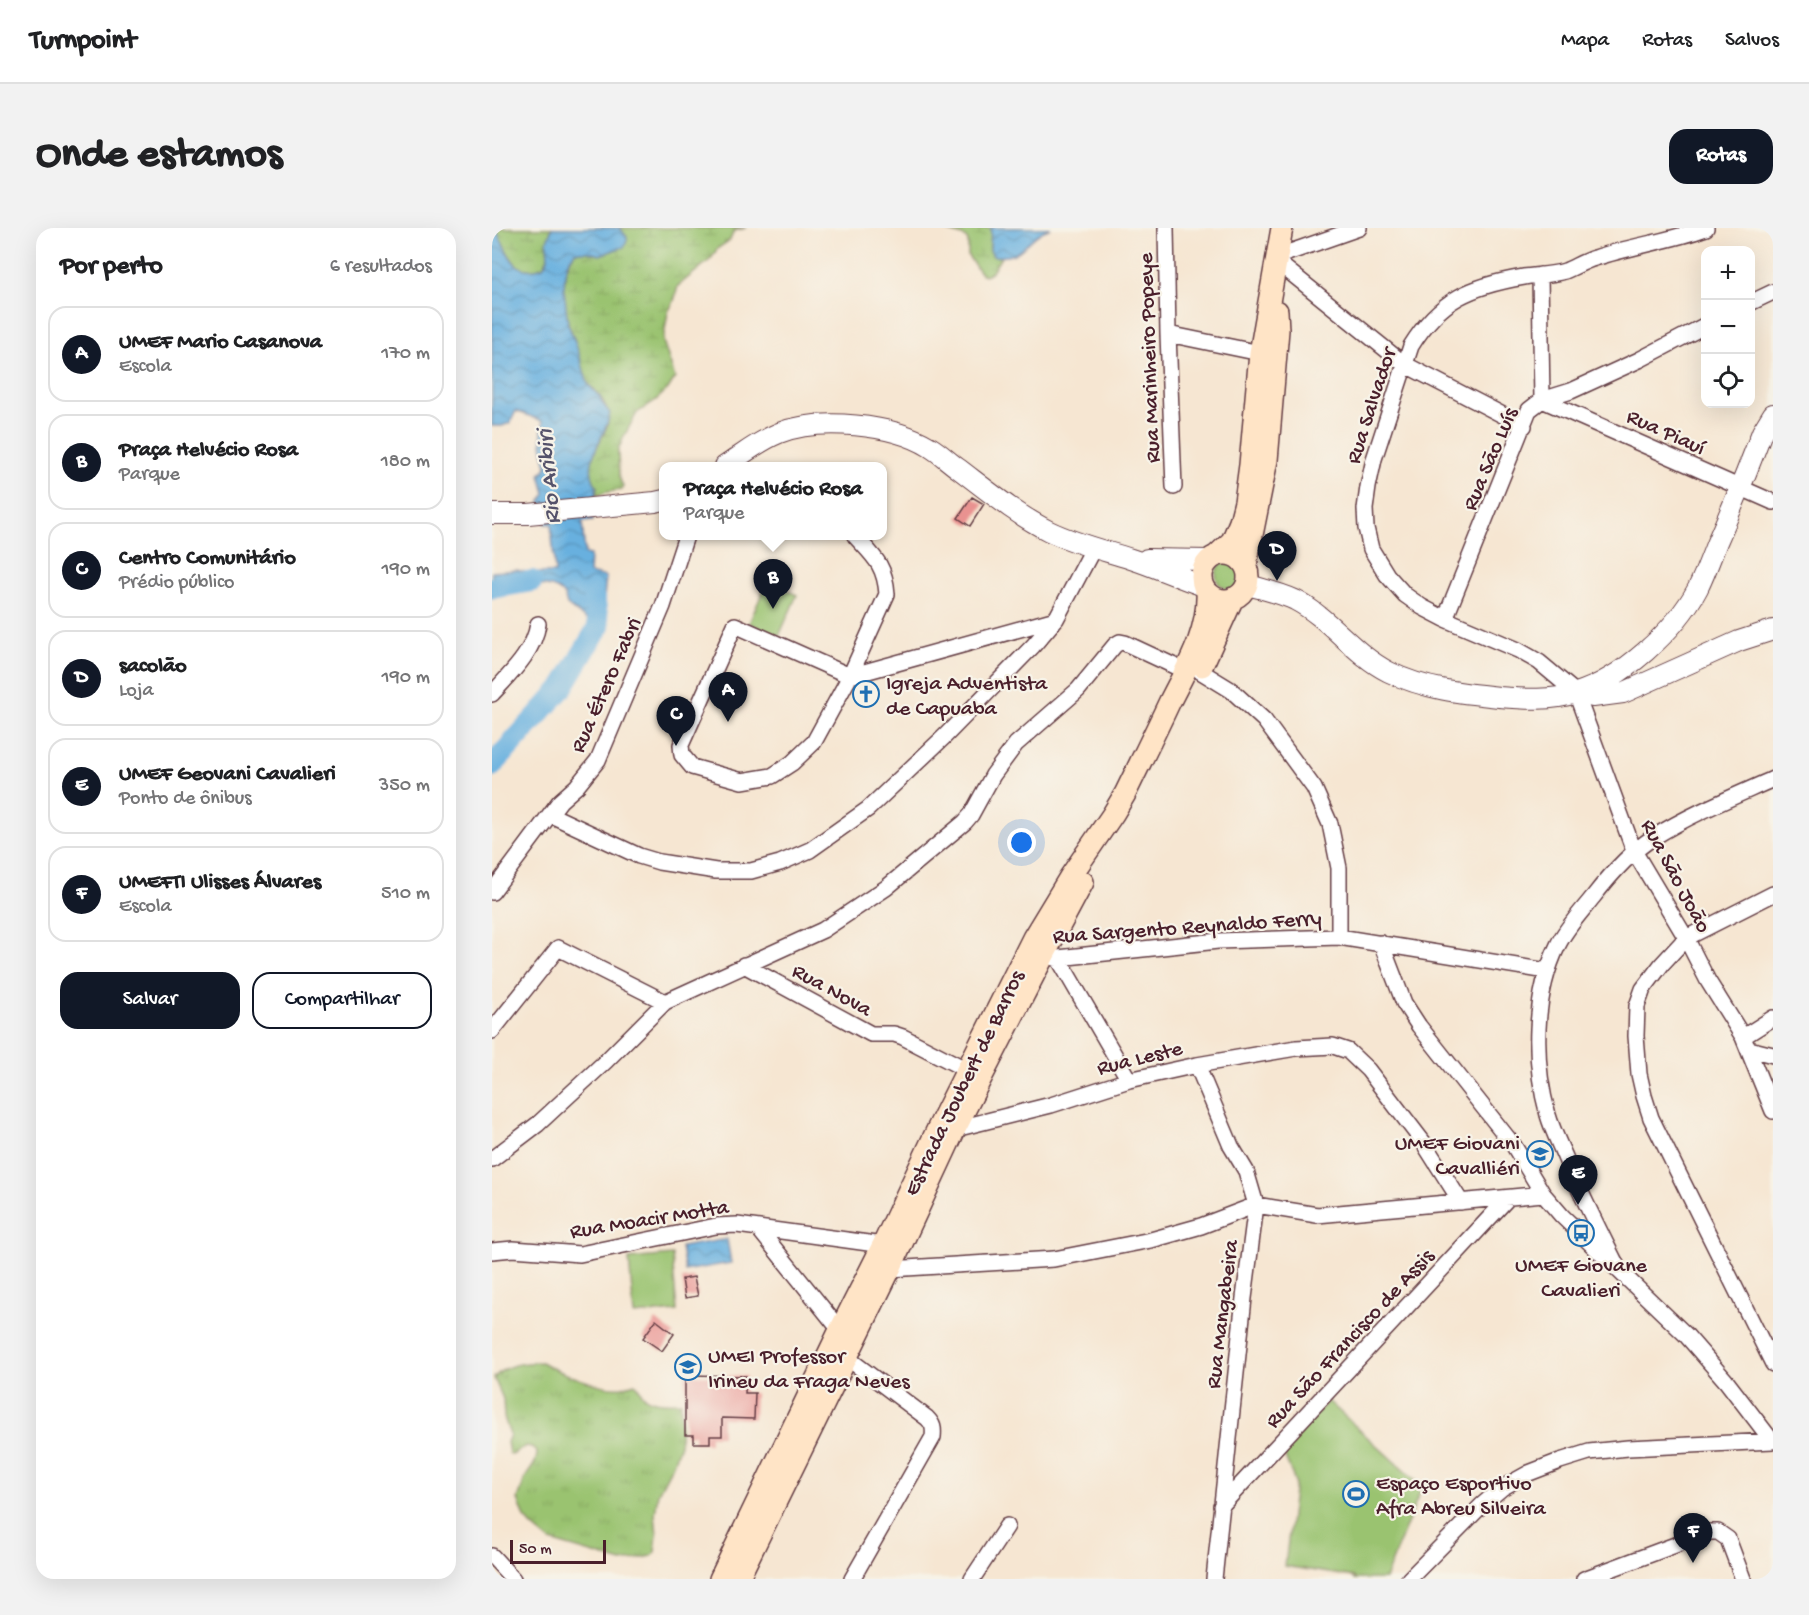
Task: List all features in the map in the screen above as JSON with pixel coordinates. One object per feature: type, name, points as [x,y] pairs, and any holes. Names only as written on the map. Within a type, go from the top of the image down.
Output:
[{"type":"main road","name":"Estrada Joubert de Barros","points":[[1213,557],[1232,541],[1245,502],[1260,353],[1282,228]]},
{"type":"main road","name":"Estrada Joubert de Barros","points":[[720,1579],[938,1128],[1033,938],[1125,794],[1242,583],[1267,460],[1278,330],[1276,262]]},
{"type":"main road","points":[[1234,555],[1242,560],[1242,583],[1224,600],[1215,597],[1206,588],[1202,577],[1204,567],[1213,557],[1234,555]]},
{"type":"main road","name":"Estrada Joubert de Barros","points":[[738,1579],[890,1269],[955,1129],[1050,958],[1079,889],[1125,817],[1192,671],[1195,651],[1206,617],[1206,588]]},
{"type":"street","name":"Rua Marinheiro Popeye","points":[[1166,228],[1174,486]]},
{"type":"street","points":[[1359,228],[1276,262],[1404,364],[1524,426]]},
{"type":"street","name":"Rua Salvador","points":[[1576,693],[1548,669],[1518,650],[1422,607],[1405,595],[1387,575],[1371,549],[1366,528],[1365,509],[1374,459],[1411,346],[1433,315],[1450,303],[1483,286],[1564,271],[1593,258],[1706,228]]},
{"type":"street","name":"Rua São Luís","points":[[1445,619],[1529,410],[1542,400],[1540,275]]},
{"type":"street","points":[[1755,301],[1773,292]]},
{"type":"street","points":[[1542,400],[1570,391],[1640,360],[1701,326]]},
{"type":"street","points":[[1168,334],[1260,353]]},
{"type":"street","name":"Rua Piauí","points":[[1542,400],[1773,502]]},
{"type":"street","points":[[1242,583],[1296,601],[1319,617],[1367,659],[1408,680],[1436,689],[1521,699],[1547,699],[1576,693],[1620,670],[1672,627],[1697,589],[1762,432],[1773,414]]},
{"type":"street","points":[[731,462],[779,433],[805,427],[830,424],[881,429],[929,446],[1021,515],[1049,531],[1093,549],[1132,559],[1206,588]]},
{"type":"street","points":[[492,514],[534,513],[659,500]]},
{"type":"street","name":"Rua Étero Fabri","points":[[492,892],[560,801],[577,786],[604,748],[663,606],[685,540]]},
{"type":"street","points":[[859,540],[881,565],[886,579],[887,594],[850,676],[814,742],[792,763],[772,776],[742,781],[692,767],[682,755],[681,745],[735,625],[850,676],[1056,618]]},
{"type":"street","points":[[550,815],[639,856],[659,862],[716,871],[751,871],[780,863],[810,850],[868,809],[944,737],[1033,646],[1056,618],[1093,549]]},
{"type":"street","points":[[1132,559],[1213,557]]},
{"type":"street","points":[[492,694],[532,646],[538,624]]},
{"type":"street","points":[[1576,693],[1593,697],[1623,693],[1739,640],[1773,630]]},
{"type":"street","points":[[492,1159],[538,1124],[665,1002],[823,930],[886,888],[941,843],[971,815],[993,775],[1016,744],[1078,690],[1120,642],[1192,671],[1231,690],[1264,720],[1314,788],[1330,824],[1339,868],[1339,937]]},
{"type":"street","name":"Rua São João","points":[[1576,693],[1634,851],[1746,1043],[1773,1111]]},
{"type":"street","points":[[1622,1274],[1581,1196],[1549,1115],[1542,1087],[1539,1027],[1547,971],[1559,943],[1575,920],[1601,886],[1634,851],[1710,807],[1773,779]]},
{"type":"street","points":[[1773,894],[1686,938],[1643,989],[1637,1006],[1636,1036],[1639,1074],[1652,1118],[1773,1364]]},
{"type":"street","name":"Rua Sargento Reynaldo Ferry","points":[[1050,958],[1207,942],[1339,937],[1547,971]]},
{"type":"street","points":[[1381,943],[1404,1003],[1419,1026],[1514,1146],[1543,1194],[1562,1216],[1686,1335],[1773,1441]]},
{"type":"street","points":[[492,1031],[558,948],[665,1002]]},
{"type":"street","points":[[1050,958],[1129,1080]]},
{"type":"street","name":"Rua Nova","points":[[744,965],[871,1034],[903,1036],[967,1070]]},
{"type":"street","points":[[1773,1018],[1746,1043],[1773,1055]]},
{"type":"street","name":"Rua Leste","points":[[955,1129],[1051,1105],[1129,1080],[1197,1065],[1314,1046],[1337,1047],[1348,1051],[1368,1070],[1423,1142],[1461,1202]]},
{"type":"street","name":"Rua Mangabeira","points":[[1197,1065],[1231,1146],[1246,1172],[1256,1205],[1214,1579]]},
{"type":"street","points":[[890,1269],[1054,1259],[1151,1240],[1201,1226],[1256,1205],[1317,1215],[1543,1194]]},
{"type":"street","name":"Rua São Francisco de Assis","points":[[1221,1506],[1508,1198]]},
{"type":"street","name":"Rua Moacir Motta","points":[[492,1249],[580,1254],[716,1226],[737,1225],[883,1245]]},
{"type":"street","points":[[758,1228],[840,1330]]},
{"type":"street","points":[[846,1357],[927,1418],[933,1423],[934,1430],[933,1437],[852,1579]]},
{"type":"street","points":[[1409,1579],[1482,1505],[1502,1488],[1529,1473],[1560,1461],[1589,1452],[1628,1448],[1773,1441]]},
{"type":"street","points":[[972,1579],[1007,1526]]},
{"type":"street","points":[[1584,1579],[1710,1532],[1718,1532],[1728,1539],[1743,1579]]},
{"type":"street","points":[[492,1556],[510,1575]]},
{"type":"street","points":[[492,1578],[510,1575]]},
{"type":"green space","points":[[494,228],[552,228],[547,241],[548,258],[543,267],[525,269],[518,266],[508,255]]},
{"type":"green space","points":[[620,228],[746,228],[734,231],[730,240],[717,249],[711,259],[678,286],[668,312],[663,341],[675,378],[668,389],[637,413],[624,436],[618,451],[622,490],[596,496],[597,487],[592,476],[591,465],[609,418],[603,402],[588,384],[584,375],[568,323],[564,286],[567,269],[575,252],[595,254]]},
{"type":"green space","points":[[939,228],[991,228],[990,250],[993,256],[1001,257],[992,272],[987,275],[981,274],[968,256],[968,241],[965,237]]},
{"type":"green space","points":[[1231,560],[1237,561],[1245,569],[1245,581],[1237,589],[1231,590],[1225,589],[1217,581],[1216,575],[1217,569],[1225,561]]},
{"type":"green space","points":[[767,582],[797,595],[779,636],[749,623]]},
{"type":"green space","points":[[672,1255],[677,1311],[634,1315],[629,1259]]},
{"type":"green space","points":[[541,1362],[558,1371],[604,1386],[622,1387],[635,1383],[643,1395],[651,1400],[681,1402],[680,1444],[673,1464],[658,1493],[655,1514],[657,1535],[655,1552],[652,1556],[622,1562],[550,1541],[525,1518],[518,1499],[535,1462],[537,1452],[532,1447],[526,1446],[512,1455],[509,1453],[507,1442],[510,1435],[504,1417],[503,1399],[494,1378],[504,1369]]},
{"type":"green space","name":"Espaço Esportivo Afra Abreu Silveira","points":[[1328,1401],[1422,1487],[1385,1579],[1354,1579],[1354,1577],[1285,1566],[1295,1482],[1282,1449]]},
{"type":"water","name":"Rio Aribiri","points":[[492,228],[497,231],[508,255],[518,266],[525,269],[543,267],[548,258],[547,241],[552,228],[620,228],[627,237],[624,247],[600,255],[575,252],[568,262],[564,289],[568,324],[588,384],[610,413],[591,468],[597,487],[593,521],[582,522],[585,554],[590,555],[589,573],[606,577],[601,628],[567,605],[561,592],[555,588],[537,585],[492,587],[492,572],[517,570],[529,573],[555,573],[551,524],[545,524],[540,503],[545,493],[540,475],[547,466],[542,444],[543,421],[516,411],[510,423],[492,426]]},
{"type":"water","points":[[991,228],[1051,228],[1042,232],[1012,255],[993,256],[990,250]]},
{"type":"water","points":[[727,1239],[731,1263],[685,1271],[681,1247]]},
{"type":"building","points":[[972,497],[984,504],[970,526],[958,518]]},
{"type":"building","points":[[694,1277],[698,1296],[685,1298],[682,1279]]},
{"type":"building","points":[[656,1320],[674,1334],[662,1351],[643,1338]]},
{"type":"building","points":[[685,1375],[746,1376],[745,1393],[755,1393],[754,1419],[722,1418],[722,1436],[710,1436],[710,1443],[694,1443],[694,1435],[685,1435]]},
{"type":"waterway","name":"Rio Aribiri","points":[[492,588],[532,581]]},
{"type":"waterway","points":[[492,766],[562,688],[599,626],[594,598]]},
{"type":"place","name":"sacolão","points":[[1277,581]]},
{"type":"place","name":"Praça Helvécio Rosa","points":[[773,609]]},
{"type":"place","name":"Igreja Adventista de Capuaba","points":[[866,694]]},
{"type":"place","name":"UMEF Mario Casanova","points":[[728,722]]},
{"type":"place","name":"Centro Comunitário","points":[[676,746]]},
{"type":"place","name":"UMEF Giovani Cavalliéri","points":[[1540,1154]]},
{"type":"place","name":"UMEF Geovani Cavalieri","points":[[1578,1205]]},
{"type":"place","name":"UMEF Giovane Cavalieri","points":[[1581,1233]]},
{"type":"place","name":"UMEI Professor Irineu da Fraga Neves","points":[[688,1367]]},
{"type":"place","name":"Espaço Esportivo Afra Abreu Silveira","points":[[1356,1494]]},
{"type":"place","name":"UMEFTI Ulisses Álvares","points":[[1693,1563]]}]
